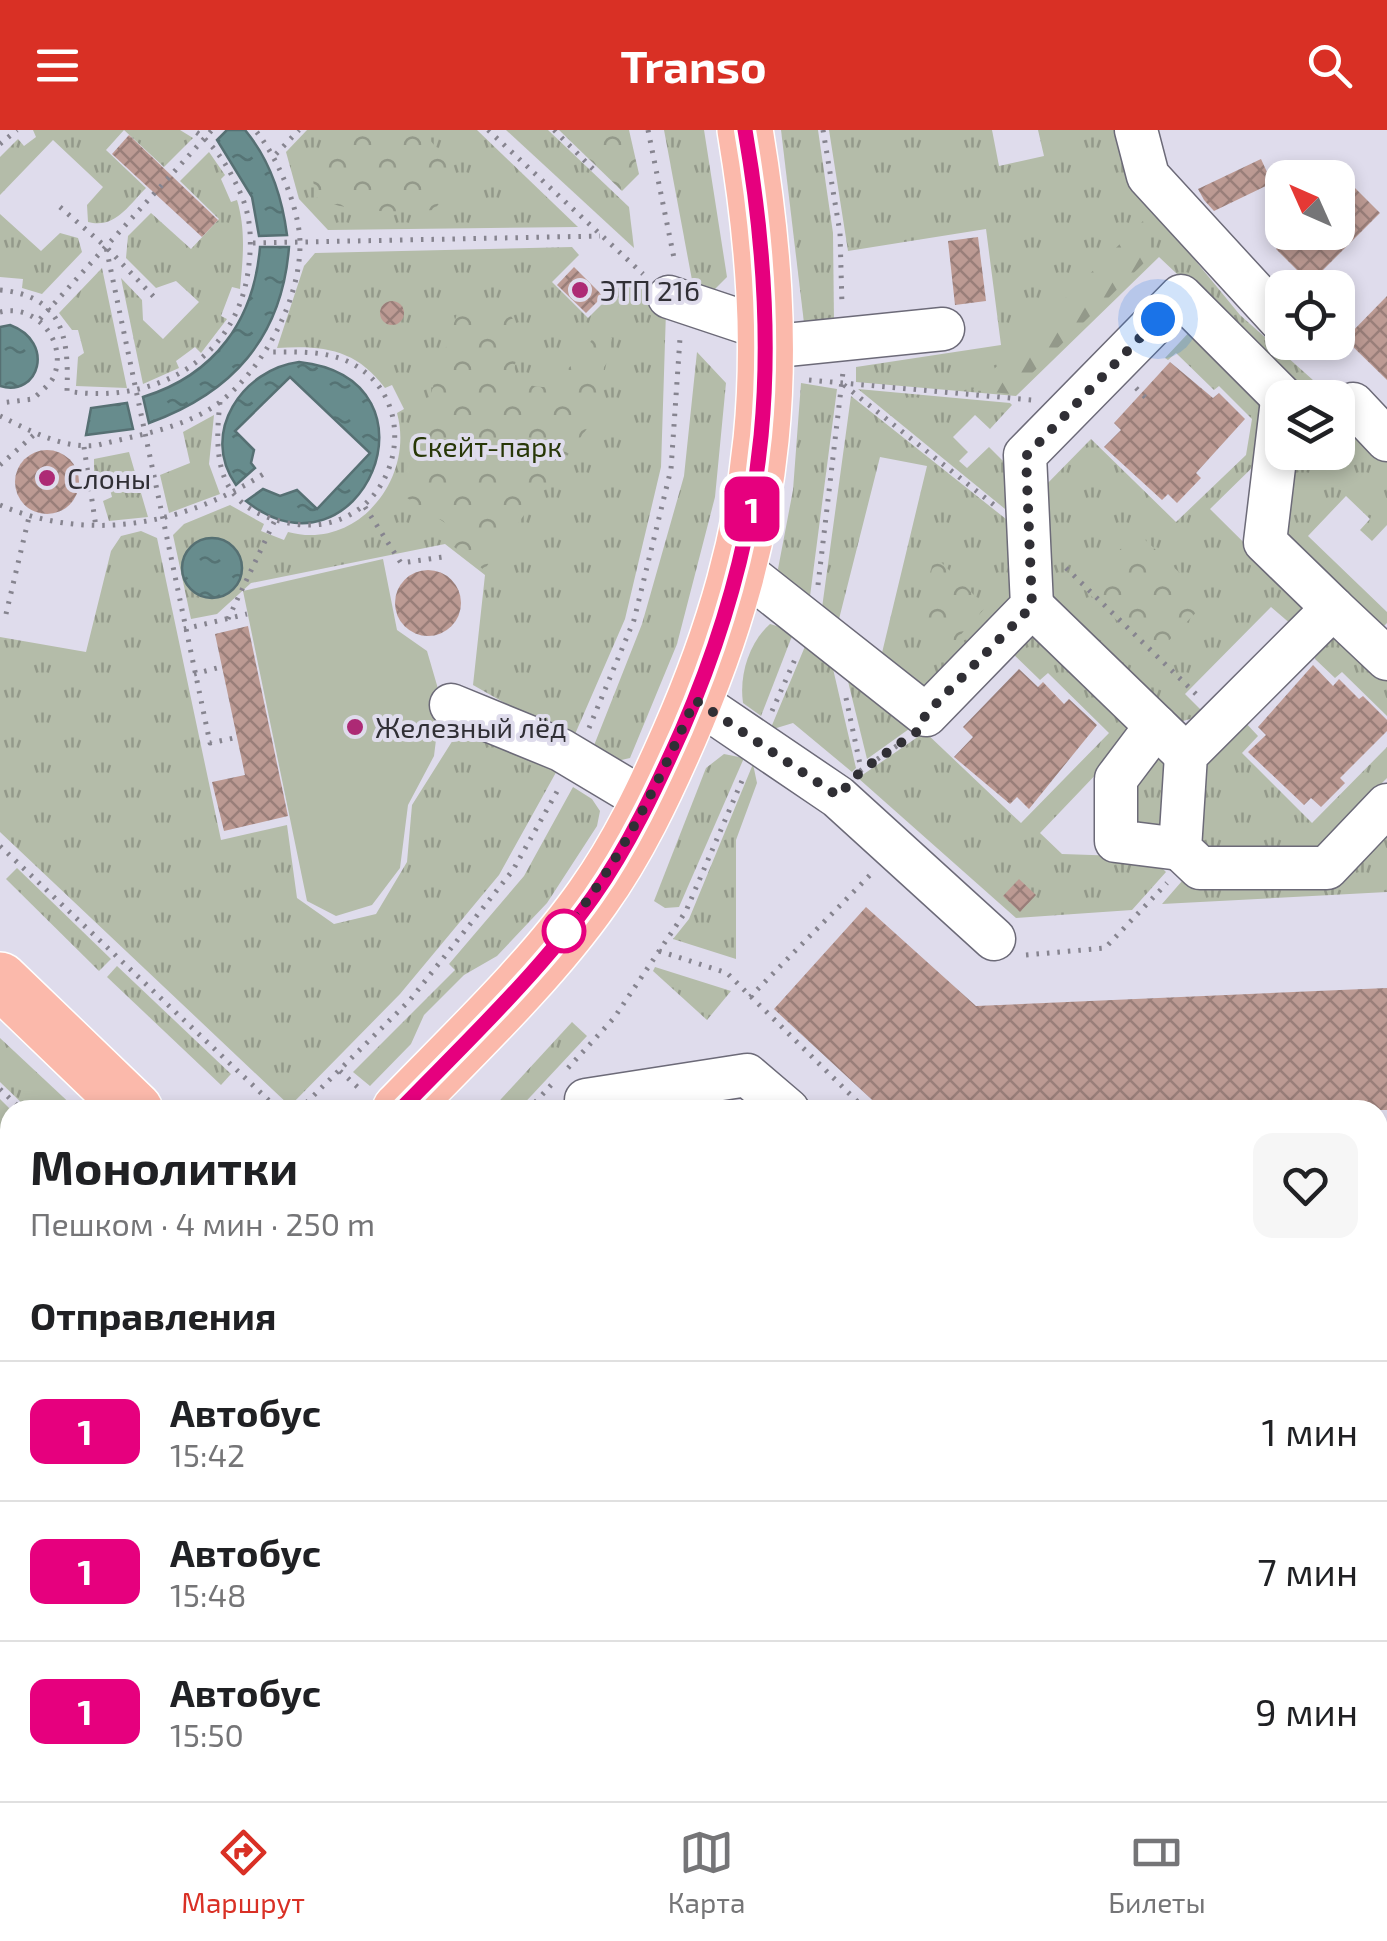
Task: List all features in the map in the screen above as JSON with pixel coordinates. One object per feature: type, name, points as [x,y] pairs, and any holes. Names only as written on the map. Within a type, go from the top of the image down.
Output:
[{"type":"main road","points":[[410,1100],[489,1018],[593,897],[648,802],[695,700],[741,570],[761,467],[767,339],[757,200],[745,130]]},
{"type":"main road","points":[[0,980],[125,1100]]},
{"type":"street","points":[[1136,130],[1148,176],[1265,303]]},
{"type":"street","points":[[741,570],[926,714],[1032,606],[1026,456],[1180,296],[1265,381]]},
{"type":"street","points":[[676,301],[767,339],[942,329]]},
{"type":"street","points":[[1355,407],[1387,440]]},
{"type":"street","points":[[1274,470],[1265,542],[1387,660]]},
{"type":"street","points":[[1032,606],[1171,740],[1185,853]]},
{"type":"street","points":[[1333,608],[1222,719],[1171,740],[1116,780],[1116,841],[1185,853],[1200,868],[1326,868],[1387,805]]},
{"type":"street","points":[[695,700],[850,783],[895,849],[994,939]]},
{"type":"street","points":[[450,706],[576,758],[648,802]]},
{"type":"street","points":[[586,1100],[747,1074],[777,1100]]},
{"type":"path","points":[[0,144],[17,130]]},
{"type":"path","points":[[0,290],[24,293],[48,308],[62,326],[68,352],[67,391],[94,396],[134,392],[169,381],[196,366],[230,330],[245,292],[252,243],[246,204],[232,175],[205,137],[193,130]]},
{"type":"path","points":[[40,319],[212,130]]},
{"type":"path","points":[[0,416],[36,434],[84,447],[143,434],[181,422],[220,402],[267,352],[290,292],[300,241],[276,154],[255,130]]},
{"type":"path","points":[[276,154],[299,130]]},
{"type":"path","points":[[488,130],[600,236],[676,301]]},
{"type":"path","points":[[554,130],[594,170]]},
{"type":"path","points":[[309,1100],[410,1000],[514,870],[576,758],[634,620],[671,469],[676,301],[648,130]]},
{"type":"path","points":[[60,207],[154,297]]},
{"type":"path","points":[[252,243],[600,236]]},
{"type":"path","points":[[106,247],[210,743],[234,738]]},
{"type":"path","points":[[0,312],[13,308],[40,319],[56,345],[54,376],[33,399],[0,404]]},
{"type":"path","points":[[220,402],[216,462],[234,494],[292,526],[332,526],[365,507],[386,476],[394,450],[394,424],[386,395],[352,364],[325,354],[267,352]]},
{"type":"path","points":[[1075,404],[844,385],[1032,536],[1222,719]]},
{"type":"path","points":[[0,465],[36,434]]},
{"type":"path","points":[[84,447],[96,527]]},
{"type":"path","points":[[0,505],[29,518],[96,527],[162,520],[234,494],[268,470]]},
{"type":"path","points":[[365,507],[401,563],[444,556]]},
{"type":"path","points":[[6,614],[29,518]]},
{"type":"path","points":[[228,619],[275,520]]},
{"type":"path","points":[[184,629],[247,614]]},
{"type":"path","points":[[833,642],[850,783]]},
{"type":"path","points":[[194,674],[217,668]]},
{"type":"path","points":[[850,783],[918,731],[926,714]]},
{"type":"path","points":[[0,846],[268,1100]]},
{"type":"path","points":[[750,997],[895,849]]},
{"type":"path","points":[[994,939],[1013,956],[1105,948],[1185,853]]},
{"type":"path","points":[[658,952],[727,974],[856,1100]]},
{"type":"green space","points":[[33,130],[124,130],[106,150],[146,188],[113,219],[88,222],[87,205],[103,187],[53,140],[0,195],[0,157],[18,139],[24,146],[36,137]]},
{"type":"green space","points":[[124,130],[180,130],[193,138],[164,167]]},
{"type":"green space","points":[[307,130],[477,130],[578,227],[328,230],[299,199],[286,152]]},
{"type":"green space","points":[[340,130],[421,130],[450,163],[456,182],[434,210],[358,209],[329,203],[316,197],[313,180]]},
{"type":"green space","points":[[506,130],[548,130],[629,207],[634,248]]},
{"type":"green space","points":[[559,130],[629,130],[639,174],[622,191]]},
{"type":"green space","points":[[664,130],[704,130],[727,277],[712,292],[695,296]]},
{"type":"green space","points":[[781,130],[818,130],[833,233],[834,322],[804,323]]},
{"type":"green space","points":[[829,130],[992,130],[999,166],[1044,156],[1038,130],[1120,130],[1144,198],[1240,315],[1265,337],[1265,357],[1159,257],[1016,396],[856,382],[856,367],[1001,345],[986,229],[848,251]]},
{"type":"green space","points":[[209,152],[225,175],[221,179],[231,202],[237,200],[240,211],[240,289],[232,287],[221,316],[227,319],[201,353],[195,347],[176,361],[179,368],[143,384],[121,278],[142,300],[143,320],[163,339],[199,302],[176,281],[156,288],[126,258],[128,236],[151,213],[191,249],[219,219],[180,181]]},
{"type":"green space","points":[[0,214],[41,251],[60,233],[78,238],[82,252],[42,294],[22,288],[23,279],[0,277]]},
{"type":"green space","points":[[1143,221],[1152,255],[1011,394],[973,390]]},
{"type":"green space","points":[[572,247],[579,255],[552,282],[588,318],[618,288],[636,284],[666,311],[661,467],[625,619],[572,741],[473,685],[485,575],[445,544],[251,583],[217,614],[191,619],[173,535],[184,524],[230,505],[264,524],[261,531],[284,540],[288,532],[314,535],[337,531],[376,504],[397,462],[397,413],[404,409],[392,385],[385,388],[362,365],[337,352],[277,348],[304,266],[315,253]]},
{"type":"green space","points":[[102,268],[127,388],[76,386],[78,357],[84,353],[78,330],[72,330],[59,313]]},
{"type":"green space","name":"Скейт-парк","points":[[459,308],[511,316],[520,330],[514,372],[537,387],[554,386],[600,330],[612,338],[594,419],[484,570],[445,540],[453,528],[398,492]]},
{"type":"green space","points":[[1194,327],[1265,392],[1262,458],[1210,509],[1313,611],[1292,625],[1271,607],[1185,694],[1201,710],[1197,717],[1176,723],[1048,607],[1042,489],[1091,439],[1176,522],[1246,455],[1252,419],[1219,386],[1214,390],[1176,353],[1168,360],[1165,358]]},
{"type":"green space","points":[[697,352],[726,383],[715,497],[677,644],[630,758],[617,761],[591,753],[642,624],[684,476]]},
{"type":"green space","points":[[1268,360],[1290,360],[1313,380],[1290,380]]},
{"type":"green space","points":[[801,383],[837,389],[809,604],[783,580],[778,569],[793,490]]},
{"type":"green space","points":[[858,389],[1010,403],[990,429],[975,415],[953,437],[968,452],[959,461],[967,468],[989,447],[1017,475],[1021,522]]},
{"type":"green space","points":[[851,396],[1021,531],[1021,591],[928,688],[912,684],[881,657],[927,466],[880,457],[838,623],[822,608]]},
{"type":"green space","points":[[214,415],[209,464],[220,494],[169,513],[160,475],[190,463],[183,432]]},
{"type":"green space","points":[[1355,421],[1387,455],[1387,525],[1372,541],[1360,530],[1370,519],[1346,496],[1308,536],[1387,612],[1387,623],[1380,630],[1282,534],[1289,470],[1355,470]]},
{"type":"green space","points":[[129,452],[148,517],[109,521],[103,501],[112,497],[108,482],[94,472],[94,459]]},
{"type":"green space","points":[[141,531],[157,538],[221,840],[287,825],[297,898],[334,924],[376,914],[407,862],[412,805],[458,732],[559,767],[499,875],[400,994],[296,1100],[284,1100],[0,832],[0,637],[86,652],[111,551],[121,536]]},
{"type":"green space","points":[[1137,532],[1208,600],[1154,656],[1083,588]]},
{"type":"green space","points":[[935,556],[986,607],[943,654],[915,624]]},
{"type":"green space","name":"Железный лёд","points":[[383,559],[397,630],[427,651],[441,699],[434,756],[408,805],[400,868],[372,905],[336,916],[307,901],[243,591]]},
{"type":"green space","points":[[770,624],[794,631],[761,716],[743,703],[743,682],[751,650]]},
{"type":"green space","points":[[1029,627],[1129,723],[1123,746],[1040,833],[1062,854],[1151,857],[1166,872],[1132,910],[1016,918],[858,778],[925,732],[1021,823],[1109,733],[1048,673],[1040,680],[1010,651]]},
{"type":"green space","points":[[1335,629],[1387,680],[1387,716],[1342,672],[1335,678],[1315,659],[1316,648]]},
{"type":"green space","points":[[806,644],[831,660],[856,768],[852,772],[793,723],[770,730]]},
{"type":"green space","points":[[845,669],[916,724],[867,759]]},
{"type":"green space","points":[[1244,721],[1258,736],[1242,753],[1312,823],[1387,747],[1387,778],[1316,849],[1198,848],[1203,767]]},
{"type":"green space","points":[[724,754],[744,758],[679,907],[665,908],[654,901],[706,768]]},
{"type":"green space","points":[[1151,756],[1162,758],[1169,769],[1165,829],[1134,828],[1131,801],[1141,760]]},
{"type":"green space","points":[[753,764],[757,783],[736,840],[736,959],[673,939],[689,919]]},
{"type":"green space","points":[[573,787],[592,799],[600,811],[597,826],[547,903],[497,956],[464,975],[424,1015],[411,1044],[370,1086],[353,1072],[455,970],[449,964],[524,876]]},
{"type":"green space","points":[[1387,825],[1387,892],[1162,904],[1182,881],[1331,881]]},
{"type":"green space","points":[[17,868],[111,959],[99,971],[6,879]]},
{"type":"green space","points":[[117,966],[231,1074],[221,1085],[107,977]]},
{"type":"green space","points":[[655,967],[731,991],[707,1020],[653,971]]},
{"type":"green space","points":[[572,1022],[587,1036],[527,1100],[500,1100]]},
{"type":"green space","points":[[0,1038],[66,1100],[19,1100],[0,1082]]},
{"type":"water","points":[[227,130],[245,130],[268,166],[287,235],[259,236],[252,197],[217,140]]},
{"type":"water","points":[[260,247],[289,247],[276,309],[264,335],[248,358],[205,396],[149,423],[143,397],[191,375],[226,341],[239,321],[256,274]]},
{"type":"water","points":[[10,325],[33,343],[37,355],[32,376],[14,388],[0,386],[0,327]]},
{"type":"water","points":[[299,362],[345,377],[371,404],[379,437],[372,472],[353,501],[323,520],[287,522],[246,501],[263,489],[280,496],[297,490],[317,509],[370,453],[290,377],[235,431],[254,450],[251,463],[255,468],[236,485],[222,445],[233,407],[260,377]]},
{"type":"water","points":[[127,403],[133,429],[86,435],[91,408]]},
{"type":"water","points":[[212,538],[233,547],[242,568],[233,589],[212,598],[191,589],[182,568],[191,547]]},
{"type":"building","points":[[129,135],[218,220],[202,237],[112,154]]},
{"type":"building","points":[[1261,159],[1265,168],[1265,186],[1214,211],[1198,189]]},
{"type":"building","points":[[1355,188],[1380,213],[1355,238]]},
{"type":"building","points":[[978,237],[986,301],[955,305],[948,241]]},
{"type":"building","points":[[1277,250],[1343,250],[1323,270],[1297,270]]},
{"type":"building","name":"ЭТП 216","points":[[574,267],[603,296],[586,313],[557,285]]},
{"type":"building","points":[[1387,296],[1387,380],[1355,349],[1355,329]]},
{"type":"building","points":[[392,301],[404,313],[392,325],[380,313]]},
{"type":"building","points":[[1170,362],[1213,398],[1219,393],[1245,419],[1196,473],[1201,478],[1177,503],[1168,494],[1162,500],[1104,447],[1121,430],[1114,423]]},
{"type":"building","name":"Слоны","points":[[47,450],[70,459],[79,482],[70,505],[47,514],[24,505],[15,482],[24,459]]},
{"type":"building","points":[[428,570],[451,580],[461,603],[451,626],[428,636],[405,626],[395,603],[405,580]]},
{"type":"building","points":[[248,626],[288,816],[224,831],[212,782],[245,775],[215,634]]},
{"type":"building","points":[[1313,665],[1333,686],[1339,679],[1359,699],[1363,696],[1387,720],[1387,731],[1340,778],[1345,783],[1321,807],[1311,798],[1304,805],[1248,752],[1266,735],[1258,727]]},
{"type":"building","points":[[1019,669],[1038,687],[1043,682],[1064,704],[1069,699],[1097,725],[1029,809],[1017,797],[1010,804],[954,757],[973,737],[963,727]]},
{"type":"building","points":[[1019,879],[1036,895],[1020,912],[1003,896]]},
{"type":"building","points":[[866,907],[976,1006],[1387,988],[1387,1100],[872,1100],[774,1009]]},
{"type":"bus line","name":"1","points":[[410,1100],[489,1018],[593,897],[656,790],[724,626],[741,570],[761,467],[768,330],[757,200],[745,130]]},
{"type":"place","name":"ЭТП 216","points":[[580,290]]},
{"type":"place","name":"Слоны","points":[[47,478]]},
{"type":"place","name":"Железный лёд","points":[[355,727]]},
{"type":"route","points":[[564,931],[593,897],[656,790],[695,700],[838,796],[862,770],[918,731],[926,714],[1032,606],[1026,456],[1158,319]]}]
